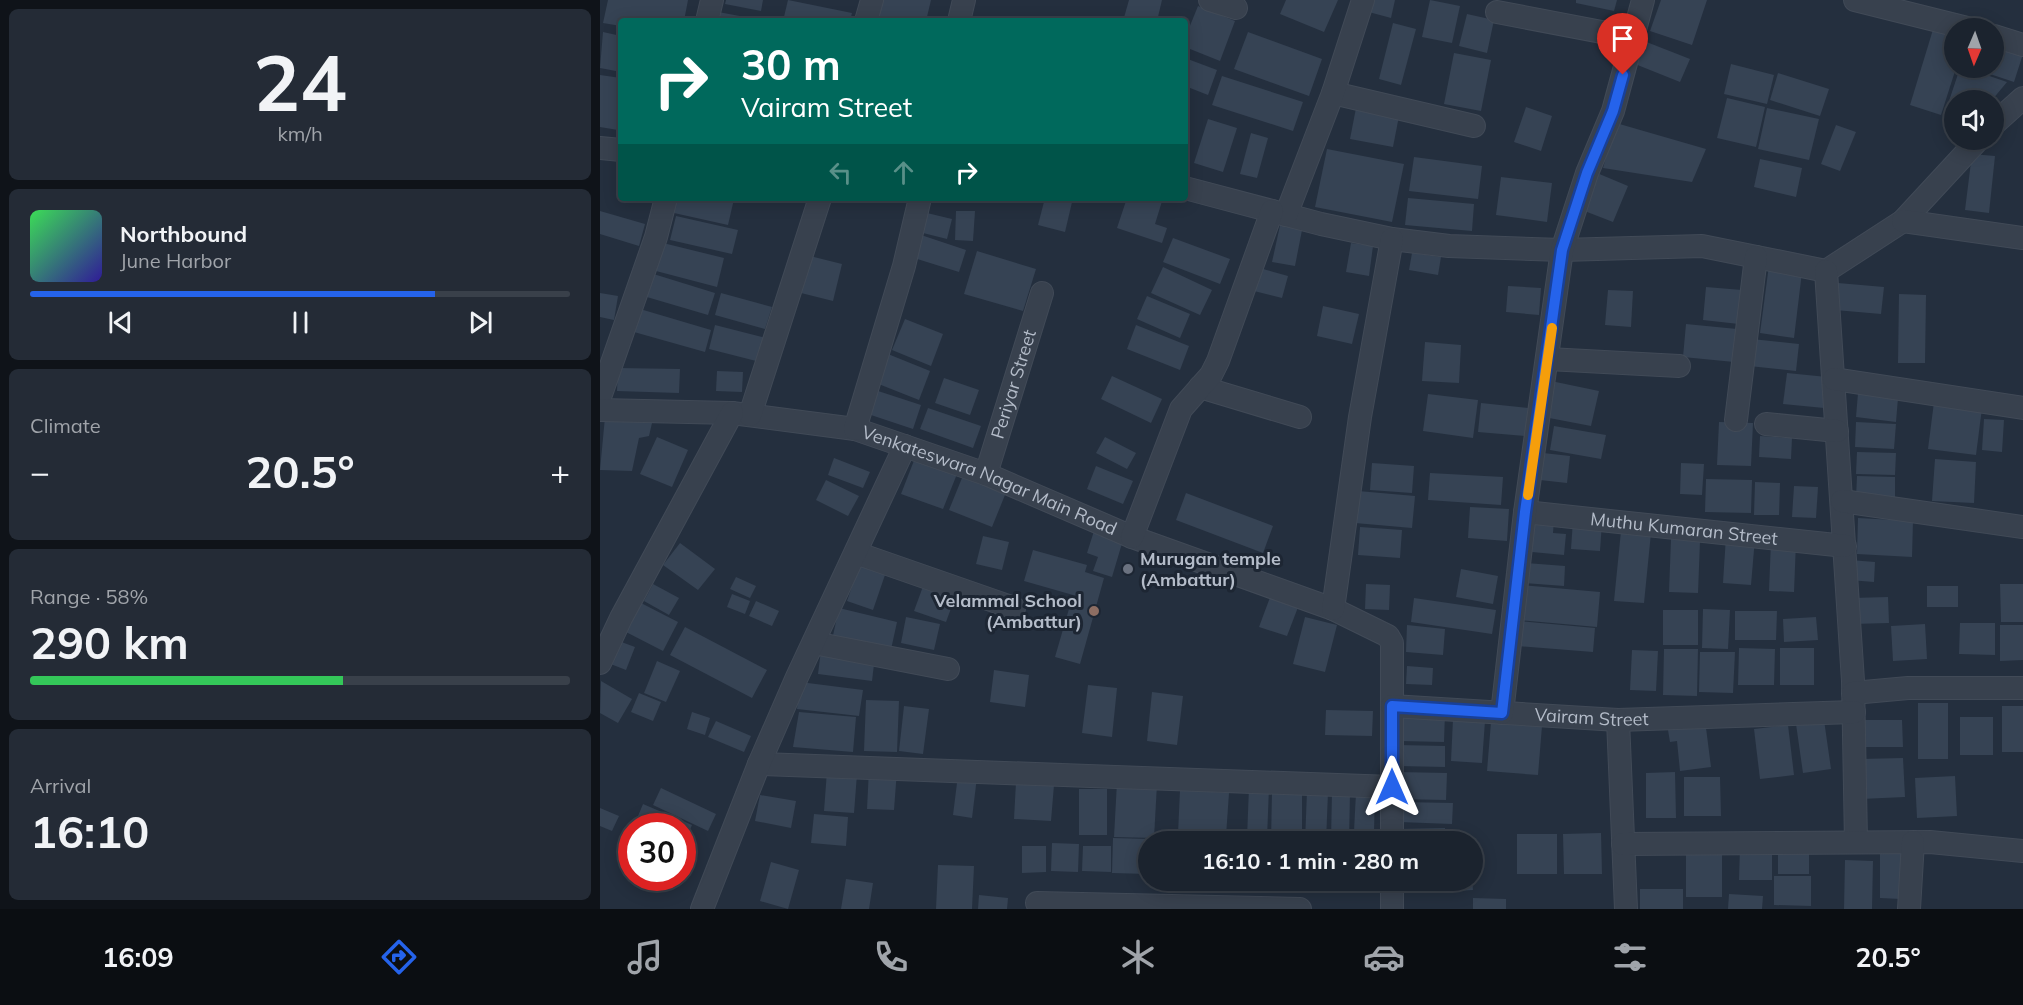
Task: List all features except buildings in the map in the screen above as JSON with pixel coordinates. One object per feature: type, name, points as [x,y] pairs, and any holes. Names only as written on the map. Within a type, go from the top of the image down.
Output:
[{"type":"street","points":[[708,18],[712,0]]},
{"type":"street","points":[[868,18],[872,0]]},
{"type":"street","points":[[960,18],[964,0]]},
{"type":"street","points":[[1210,0],[1236,8]]},
{"type":"street","points":[[1132,537],[1180,409],[1200,387],[1218,361],[1279,213],[1333,93],[1363,0]]},
{"type":"street","points":[[1502,713],[1525,512],[1562,250],[1587,173],[1613,111],[1643,0]]},
{"type":"street","points":[[1856,0],[1944,21]]},
{"type":"street","points":[[1497,12],[1633,38]]},
{"type":"street","points":[[2004,39],[2023,45]]},
{"type":"street","points":[[1333,93],[1474,126]]},
{"type":"street","points":[[2004,115],[2023,98]]},
{"type":"street","points":[[600,148],[618,150]]},
{"type":"street","points":[[1188,189],[1392,239],[1449,246],[1562,250],[1702,246],[1826,271],[1903,221],[1969,150]]},
{"type":"street","points":[[600,397],[656,237],[665,201]]},
{"type":"street","points":[[600,663],[621,618],[741,414],[819,201]]},
{"type":"street","points":[[855,429],[904,266],[919,201]]},
{"type":"street","points":[[1903,221],[2023,238]]},
{"type":"street","points":[[1333,609],[1360,417],[1392,239]]},
{"type":"street","points":[[1736,420],[1756,257]]},
{"type":"street","points":[[1826,271],[1854,703],[1856,842]]},
{"type":"street","name":"Periyar Street","points":[[986,474],[1042,293]]},
{"type":"street","points":[[1548,359],[1679,366]]},
{"type":"street","points":[[1834,379],[2023,408]]},
{"type":"street","points":[[1200,387],[1300,417]]},
{"type":"street","name":"Venkateswara Nagar Main Road","points":[[600,411],[741,414],[855,429],[986,474],[1132,537],[1333,609],[1388,636],[1392,643],[1392,706]]},
{"type":"street","points":[[1766,424],[1837,431]]},
{"type":"street","points":[[702,909],[759,764],[905,446]]},
{"type":"street","points":[[1842,501],[2023,527]]},
{"type":"street","name":"Muthu Kumaran Street","points":[[1525,512],[1845,546]]},
{"type":"street","points":[[856,553],[1014,608]]},
{"type":"street","points":[[814,643],[948,669]]},
{"type":"street","name":"Vairam Street","points":[[1392,706],[1618,720],[1854,703],[1908,688],[2023,688]]},
{"type":"street","points":[[1392,706],[1392,831]]},
{"type":"street","points":[[1618,720],[1626,909]]},
{"type":"street","points":[[759,764],[1392,787]]},
{"type":"street","points":[[1623,844],[1913,842],[2023,851]]},
{"type":"street","points":[[1909,909],[1913,842]]},
{"type":"street","points":[[1392,891],[1392,909]]},
{"type":"street","points":[[1037,903],[1299,909]]},
{"type":"slow traffic","points":[[1528,495],[1552,328]]},
{"type":"place","name":"Murugan temple (Ambattur)","points":[[1128,569]]},
{"type":"place","name":"Velammal School (Ambattur)","points":[[1094,611]]},
{"type":"route","points":[[1392,787],[1392,706],[1502,713],[1525,512],[1562,250],[1587,173],[1613,111],[1623,75]]}]
